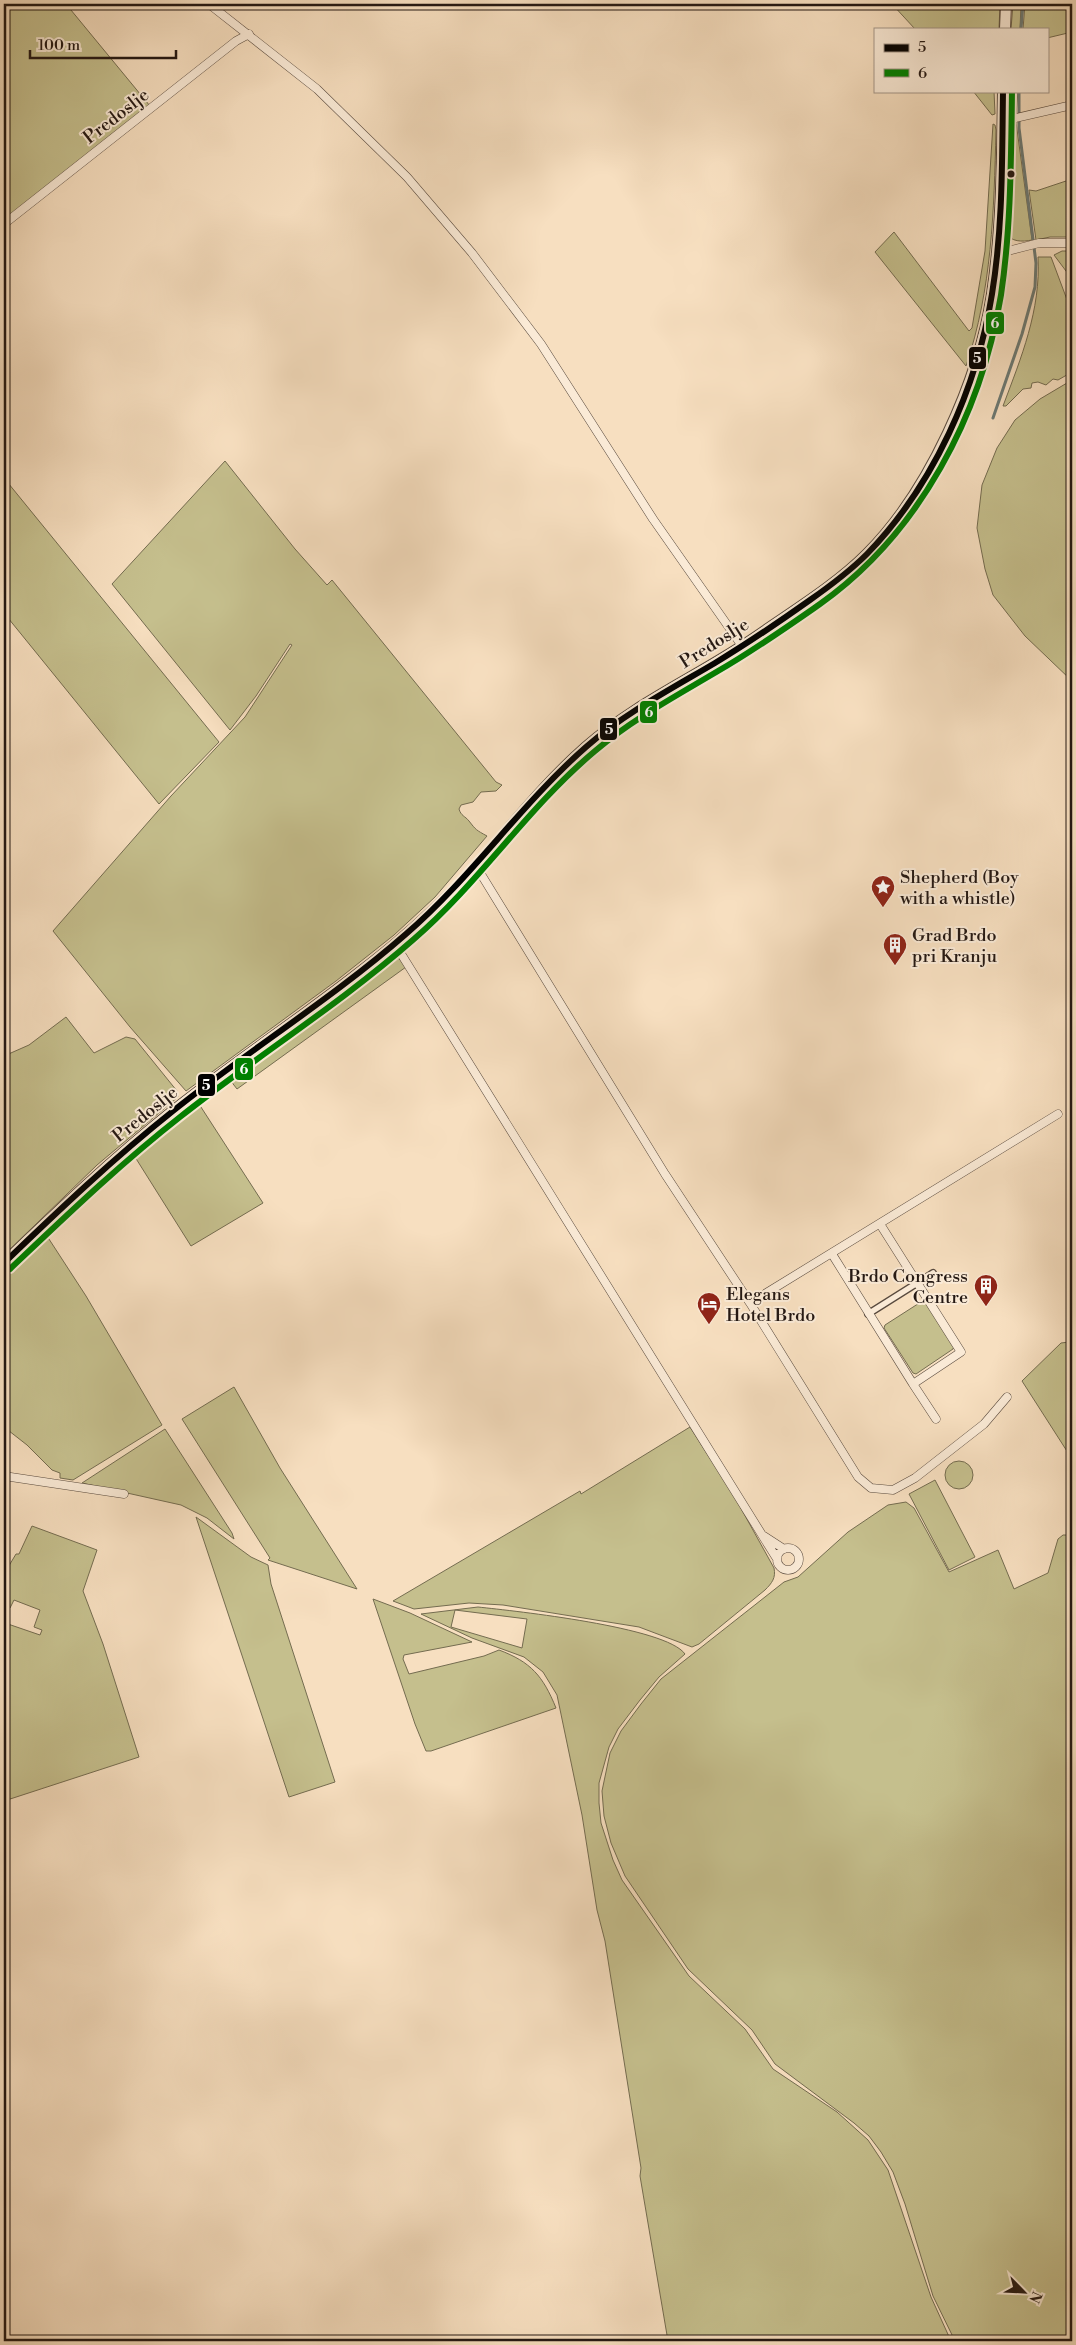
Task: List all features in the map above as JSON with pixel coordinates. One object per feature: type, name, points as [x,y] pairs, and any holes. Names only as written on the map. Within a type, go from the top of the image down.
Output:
[{"type":"street","points":[[209,4],[317,90],[387,157],[472,253],[509,299],[541,344],[653,519],[742,646]]},
{"type":"street","points":[[1005,28],[1006,4]]},
{"type":"street","name":"Predoslje","points":[[4,224],[236,41],[249,34]]},
{"type":"street","name":"Predoslje","points":[[4,1263],[92,1178],[174,1111],[396,944],[476,866],[539,792],[589,744],[623,718],[742,646],[816,595],[863,558],[882,537],[909,501],[936,455],[954,419],[985,326],[992,296],[996,254],[1001,184],[1003,92]]},
{"type":"street","points":[[1002,121],[1072,105]]},
{"type":"street","points":[[996,254],[1039,243],[1072,243]]},
{"type":"street","points":[[476,866],[665,1174],[750,1303],[858,1477],[871,1488],[892,1490],[914,1478],[984,1424],[1007,1397]]},
{"type":"street","points":[[396,944],[781,1567],[790,1570],[798,1563],[799,1559],[795,1550],[784,1549],[762,1535]]},
{"type":"street","points":[[750,1303],[1058,1114]]},
{"type":"street","points":[[880,1224],[961,1352],[913,1384]]},
{"type":"street","points":[[832,1254],[868,1314],[936,1419]]},
{"type":"street","points":[[868,1314],[933,1273]]},
{"type":"street","points":[[4,1476],[124,1494]]},
{"type":"street","points":[[777,1559],[784,1549]]},
{"type":"shaded area","points":[[4,4],[66,4],[150,106],[4,221]]},
{"type":"shaded area","points":[[892,4],[1000,4],[999,28],[914,28]]},
{"type":"shaded area","points":[[1013,4],[1021,4],[1020,28],[1011,28]]},
{"type":"shaded area","points":[[1025,4],[1072,4],[1072,32],[1048,38],[1048,28],[1023,28]]},
{"type":"shaded area","points":[[974,92],[994,92],[995,114],[992,115]]},
{"type":"shaded area","points":[[1010,92],[1018,92],[1016,115],[1011,114],[1009,110]]},
{"type":"shaded area","points":[[1016,122],[1032,240],[1024,241],[1014,240],[1006,233],[1007,196],[1012,174],[1009,129]]},
{"type":"shaded area","points":[[993,124],[996,130],[990,250],[975,337],[966,366],[875,252],[894,232],[969,331],[972,328],[985,251]]},
{"type":"shaded area","points":[[1072,179],[1072,237],[1050,237],[1036,240],[1029,190],[1036,191]]},
{"type":"shaded area","points":[[1062,251],[1072,251],[1072,279],[1054,255]]},
{"type":"shaded area","points":[[1038,257],[1051,257],[1072,313],[1072,372],[1058,380],[1053,379],[1046,385],[1038,382],[1032,383],[1031,388],[1023,389],[1006,406],[1003,406],[1023,352],[1033,315],[1038,277]]},
{"type":"shaded area","points":[[1072,380],[1072,681],[1025,636],[993,595],[985,569],[977,528],[982,485],[997,448],[1015,420],[1040,399]]},
{"type":"shaded area","points":[[225,461],[295,549],[327,585],[332,580],[496,782],[502,785],[496,791],[481,792],[473,802],[461,805],[459,809],[462,815],[468,819],[476,830],[487,836],[435,897],[394,935],[336,981],[186,1091],[130,1027],[53,931],[171,796],[245,717],[292,645],[290,644],[256,696],[230,730],[112,584]]},
{"type":"shaded area","points":[[4,478],[219,742],[159,804],[4,613]]},
{"type":"shaded area","points":[[396,955],[406,967],[237,1089],[230,1080]]},
{"type":"shaded area","points":[[66,1017],[94,1053],[126,1037],[135,1039],[177,1091],[178,1097],[97,1165],[4,1255],[4,1056],[29,1045]]},
{"type":"shaded area","points":[[199,1104],[263,1203],[191,1246],[135,1157]]},
{"type":"shaded area","points":[[47,1236],[86,1296],[162,1425],[73,1480],[60,1478],[60,1473],[52,1470],[27,1445],[4,1427],[4,1279]]},
{"type":"shaded area","points":[[924,1300],[954,1346],[953,1349],[916,1374],[913,1373],[884,1328],[885,1325]]},
{"type":"shaded area","points":[[1069,1342],[1072,1344],[1072,1459],[1022,1381],[1061,1343]]},
{"type":"shaded area","points":[[234,1387],[280,1468],[357,1589],[268,1560],[270,1558],[182,1419]]},
{"type":"shaded area","points":[[690,1427],[733,1494],[774,1568],[773,1580],[770,1585],[699,1644],[692,1647],[639,1627],[503,1605],[469,1603],[414,1609],[393,1601],[580,1491],[581,1494]]},
{"type":"shaded area","points":[[165,1429],[234,1539],[207,1518],[181,1505],[82,1483]]},
{"type":"shaded area","points":[[959,1461],[969,1465],[973,1475],[969,1485],[959,1489],[949,1485],[945,1475],[949,1465]]},
{"type":"shaded area","points":[[935,1480],[975,1557],[949,1570],[909,1494]]},
{"type":"shaded area","points":[[906,1502],[914,1508],[949,1572],[998,1550],[1014,1589],[1048,1573],[1058,1539],[1063,1535],[1072,1535],[1072,2341],[955,2341],[933,2296],[905,2204],[893,2172],[881,2152],[869,2136],[854,2123],[775,2064],[752,2030],[688,1969],[625,1876],[611,1843],[604,1816],[602,1791],[610,1753],[621,1731],[661,1679],[784,1582],[798,1577],[848,1532],[888,1505]]},
{"type":"shaded area","points":[[196,1517],[251,1557],[268,1565],[271,1584],[335,1782],[289,1797]]},
{"type":"shaded area","points":[[32,1526],[97,1550],[83,1591],[103,1644],[139,1757],[4,1801],[4,1616],[7,1617],[5,1623],[40,1635],[42,1630],[34,1627],[40,1610],[14,1600],[10,1608],[4,1606],[4,1574],[16,1554],[19,1554]]},
{"type":"shaded area","points":[[373,1599],[410,1613],[472,1642],[404,1655],[403,1659],[409,1674],[484,1656],[499,1650],[520,1660],[535,1671],[546,1687],[556,1708],[431,1751],[426,1751]]},
{"type":"shaded area","points":[[478,1607],[588,1622],[650,1636],[672,1644],[685,1654],[659,1677],[640,1700],[618,1729],[609,1747],[599,1783],[599,1803],[601,1823],[613,1860],[622,1880],[689,1976],[745,2029],[773,2069],[837,2112],[868,2140],[888,2170],[931,2297],[951,2341],[668,2341],[640,2176],[641,2168],[605,1941],[597,1910],[582,1815],[557,1695],[543,1672],[524,1657],[472,1638],[421,1614]],"holes":[[[455,1610],[527,1619],[522,1648],[451,1627]]]},
{"type":"waterway","points":[[1021,28],[1023,4]]},
{"type":"waterway","points":[[993,418],[1022,334],[1035,287],[1036,263],[1019,128],[1019,92]]},
{"type":"transit line","name":"5","points":[[4,1263],[129,1147],[202,1089],[349,980],[406,934],[453,889],[540,792],[586,747],[632,712],[739,648],[817,595],[867,554],[891,527],[913,497],[932,466],[964,399],[976,365],[996,269],[1001,193],[1003,92]]},
{"type":"transit line","name":"6","points":[[10,1269],[93,1191],[158,1135],[357,986],[414,939],[461,893],[548,796],[609,739],[770,639],[820,604],[856,575],[888,543],[916,507],[940,468],[961,427],[978,384],[992,340],[1001,295],[1007,244],[1012,92]]},
{"type":"place","name":"Shepherd (Boy with a whistle)","points":[[883,908]]},
{"type":"place","name":"Grad Brdo pri Kranju","points":[[895,966]]},
{"type":"place","name":"Brdo Congress Centre","points":[[986,1307]]},
{"type":"place","name":"Elegans Hotel Brdo","points":[[709,1325]]}]
